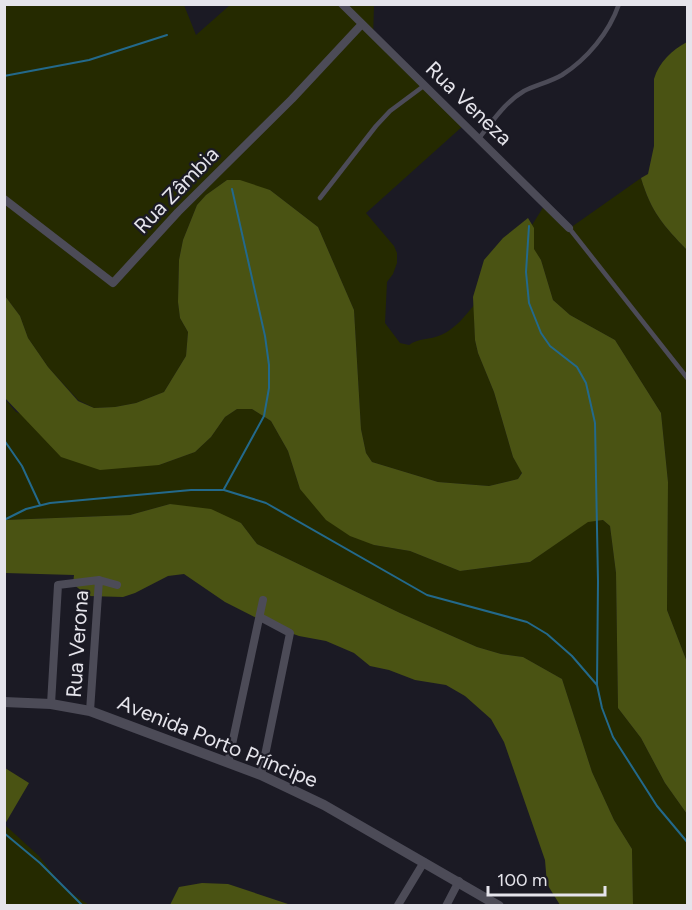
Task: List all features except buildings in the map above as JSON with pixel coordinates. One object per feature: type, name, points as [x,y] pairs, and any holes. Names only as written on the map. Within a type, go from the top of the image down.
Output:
[{"type":"street","name":"Rua Veneza","points":[[342,4],[569,228]]},
{"type":"street","name":"Rua Zâmbia","points":[[4,198],[113,283],[178,212],[292,99],[362,24]]},
{"type":"street","points":[[51,704],[58,585],[99,580],[117,585]]},
{"type":"street","name":"Rua Verona","points":[[90,711],[99,580]]},
{"type":"street","points":[[228,763],[263,600]]},
{"type":"street","points":[[260,617],[290,633],[261,775]]},
{"type":"street","name":"Avenida Porto Príncipe","points":[[4,702],[51,704],[90,711],[261,775],[324,805],[459,881],[483,901],[499,906]]},
{"type":"street","points":[[398,905],[424,862]]},
{"type":"street","points":[[446,906],[459,881]]},
{"type":"lane","points":[[479,138],[505,106],[523,92],[561,75],[587,55],[603,36],[619,4]]},
{"type":"lane","points":[[320,198],[376,126],[390,111],[424,85]]},
{"type":"lane","points":[[569,228],[687,379]]},
{"type":"green space","points":[[5,5],[184,5],[196,35],[230,5],[374,5],[373,39],[464,125],[366,213],[394,246],[397,253],[397,263],[387,282],[385,323],[400,343],[409,345],[416,341],[437,337],[451,329],[474,305],[475,340],[478,353],[494,392],[513,457],[522,472],[518,479],[489,486],[438,482],[372,462],[366,453],[361,429],[354,310],[318,227],[270,190],[227,180],[206,195],[197,205],[183,240],[179,260],[178,302],[180,318],[188,332],[186,356],[164,392],[136,403],[115,407],[94,408],[78,400],[48,367],[28,338],[20,316],[5,296]]},
{"type":"green space","points":[[687,42],[687,250],[659,218],[641,178],[648,174],[654,146],[654,79],[659,67],[667,57]]},
{"type":"green space","points":[[641,178],[659,218],[687,250],[687,662],[667,610],[668,482],[661,413],[615,340],[570,315],[553,300],[541,260],[534,250],[532,225],[544,206],[570,228]]},
{"type":"green space","points":[[227,180],[240,180],[270,190],[318,227],[354,310],[361,429],[366,453],[372,462],[438,482],[489,486],[518,479],[522,473],[513,457],[494,392],[478,353],[475,340],[473,297],[484,260],[503,238],[528,218],[534,228],[534,249],[541,260],[553,300],[570,315],[615,340],[661,413],[668,482],[667,610],[687,662],[687,814],[665,783],[641,738],[618,708],[616,573],[610,526],[603,520],[588,522],[530,562],[460,571],[410,551],[374,545],[350,536],[326,520],[300,489],[288,451],[271,421],[252,409],[237,409],[225,417],[211,437],[195,452],[159,465],[100,470],[61,457],[5,398],[5,296],[20,316],[28,338],[48,367],[78,401],[94,408],[115,407],[136,403],[164,392],[186,356],[188,332],[180,318],[178,302],[179,260],[183,240],[197,205],[206,195]]},
{"type":"green space","points":[[4,398],[16,412],[159,465],[195,452],[211,437],[225,417],[237,409],[252,409],[271,421],[288,451],[300,489],[374,545],[410,551],[460,571],[530,562],[588,521],[603,520],[610,526],[616,573],[618,708],[641,738],[665,783],[687,814],[687,905],[633,905],[632,849],[614,820],[592,772],[562,679],[523,657],[477,647],[400,613],[257,544],[241,523],[170,504],[130,515],[5,520]]},
{"type":"green space","points":[[170,504],[211,509],[241,523],[257,544],[400,613],[477,647],[523,657],[562,679],[592,772],[614,820],[632,849],[633,905],[560,905],[547,884],[545,860],[504,742],[491,719],[465,696],[446,685],[415,680],[389,670],[370,666],[354,653],[326,641],[299,636],[274,627],[225,602],[184,574],[168,576],[123,597],[88,596],[73,584],[74,575],[5,573],[5,520],[130,515]]},
{"type":"green space","points":[[5,768],[29,783],[5,824]]},
{"type":"green space","points":[[5,825],[39,856],[64,888],[89,905],[5,905]]},
{"type":"green space","points":[[202,883],[228,884],[291,905],[170,905],[179,887]]},
{"type":"waterway","points":[[4,76],[89,60],[167,35]]},
{"type":"waterway","points":[[224,489],[264,416],[269,388],[265,336],[232,189]]},
{"type":"waterway","points":[[529,226],[526,272],[529,303],[541,333],[550,346],[577,367],[586,383],[595,423],[597,685],[602,708],[613,737],[657,806],[688,843]]},
{"type":"waterway","points":[[4,440],[22,466],[40,505]]},
{"type":"waterway","points":[[4,520],[26,509],[50,503],[191,490],[224,490],[266,503],[427,595],[527,622],[547,634],[572,656],[597,685]]},
{"type":"waterway","points":[[4,833],[40,863],[83,906]]}]
